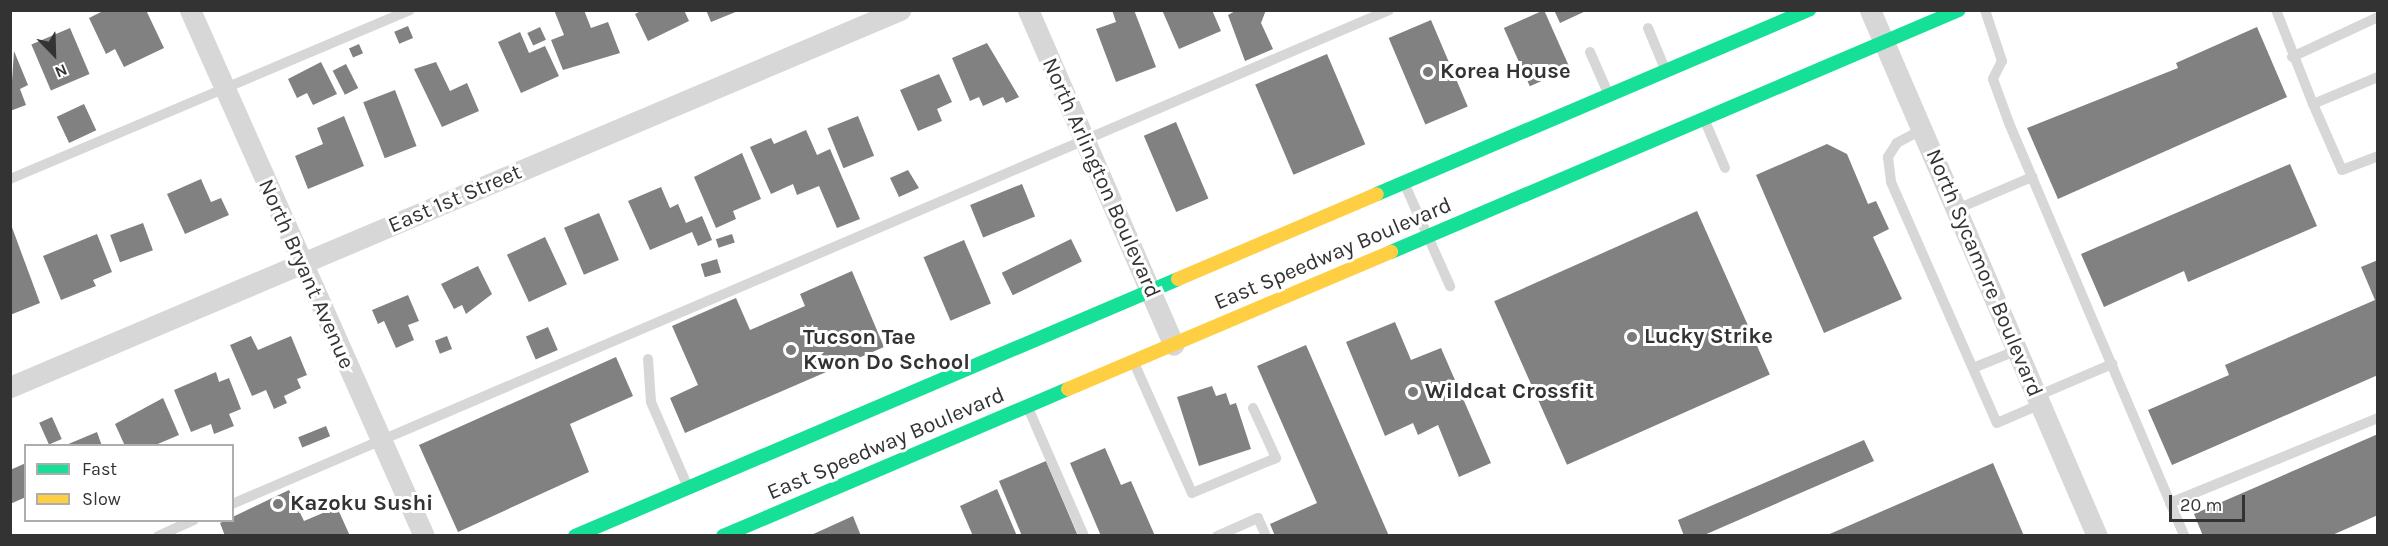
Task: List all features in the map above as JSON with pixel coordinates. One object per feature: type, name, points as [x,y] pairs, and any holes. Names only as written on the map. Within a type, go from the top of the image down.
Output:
[{"type":"main road","name":"East Speedway Boulevard","points":[[575,536],[1809,10]]},
{"type":"main road","name":"East Speedway Boulevard","points":[[723,536],[1959,10]]},
{"type":"street","name":"North Bryant Avenue","points":[[190,10],[301,264],[424,536]]},
{"type":"street","name":"East 1st Street","points":[[10,387],[900,10]]},
{"type":"street","name":"North Arlington Boulevard","points":[[1028,10],[1174,345]]},
{"type":"street","name":"North Sycamore Boulevard","points":[[1870,10],[2097,536]]},
{"type":"lane","points":[[10,179],[410,10]]},
{"type":"lane","points":[[234,503],[381,442],[1084,138],[1389,10]]},
{"type":"lane","points":[[1985,10],[2002,61],[1993,79],[2032,177],[2184,536]]},
{"type":"lane","points":[[2276,10],[2292,57],[2342,170],[2378,156]]},
{"type":"lane","points":[[2292,57],[2378,17]]},
{"type":"lane","points":[[1648,28],[1666,72]]},
{"type":"lane","points":[[1590,52],[1609,96]]},
{"type":"lane","points":[[2313,104],[2378,77]]},
{"type":"lane","points":[[1704,118],[1725,168]]},
{"type":"lane","points":[[1923,129],[1897,143],[1886,166],[1997,423],[2112,364]]},
{"type":"lane","points":[[1957,209],[2032,177]]},
{"type":"lane","points":[[1404,184],[1450,286]]},
{"type":"lane","points":[[1973,369],[2018,350]]},
{"type":"lane","points":[[648,358],[651,402],[688,488]]},
{"type":"lane","points":[[1134,362],[1192,493],[1276,458],[1253,408]]},
{"type":"lane","points":[[1028,407],[1084,536]]},
{"type":"lane","points":[[2170,503],[2378,418]]},
{"type":"lane","points":[[1217,536],[1258,518],[1266,536]]},
{"type":"lane","points":[[158,536],[190,522]]},
{"type":"building","points":[[105,10],[146,10],[164,48],[124,67],[115,49],[106,54],[89,18]]},
{"type":"building","points":[[554,10],[584,10],[591,28],[608,22],[620,53],[563,70],[551,40],[564,35]]},
{"type":"building","points":[[643,10],[684,10],[689,21],[648,41],[635,14]]},
{"type":"building","points":[[706,10],[738,10],[738,11],[711,22]]},
{"type":"building","points":[[1112,10],[1134,10],[1156,67],[1116,82],[1096,29],[1116,22]]},
{"type":"building","points":[[1162,10],[1212,10],[1221,31],[1179,49]]},
{"type":"building","points":[[1237,10],[1266,10],[1261,23],[1273,49],[1245,61],[1228,15]]},
{"type":"building","points":[[1544,10],[1570,68],[1530,86],[1504,28]]},
{"type":"building","points":[[1554,10],[1588,10],[1560,23]]},
{"type":"building","name":"Korea House","points":[[1431,20],[1468,107],[1425,125],[1389,38]]},
{"type":"building","points":[[408,26],[413,38],[399,44],[394,32]]},
{"type":"building","points":[[540,27],[546,40],[533,46],[527,33]]},
{"type":"building","points":[[2257,27],[2287,97],[2058,199],[2027,128],[2178,68],[2176,63]]},
{"type":"building","points":[[70,28],[90,74],[51,90],[31,44]]},
{"type":"building","points":[[520,32],[529,53],[545,46],[559,76],[521,93],[498,42]]},
{"type":"building","points":[[987,43],[1019,97],[1006,103],[1003,97],[983,106],[979,97],[970,101],[952,58]]},
{"type":"building","points":[[359,44],[363,53],[353,58],[349,48]]},
{"type":"building","points":[[14,51],[28,85],[20,89],[26,105],[10,111]]},
{"type":"building","points":[[1327,54],[1365,144],[1293,175],[1255,84]]},
{"type":"building","points":[[321,62],[337,94],[313,105],[307,93],[297,98],[288,79]]},
{"type":"building","points":[[436,62],[450,91],[467,83],[479,111],[442,127],[414,69]]},
{"type":"building","points":[[346,64],[358,88],[345,95],[333,71]]},
{"type":"building","points":[[939,74],[952,102],[937,109],[942,121],[918,131],[900,90]]},
{"type":"building","points":[[395,90],[417,146],[385,158],[363,102]]},
{"type":"building","points":[[84,104],[96,130],[69,143],[57,117]]},
{"type":"building","points":[[344,116],[364,166],[308,189],[295,156],[323,144],[317,128]]},
{"type":"building","points":[[858,116],[874,156],[844,168],[827,128]]},
{"type":"building","points":[[1176,122],[1208,198],[1176,212],[1144,136]]},
{"type":"building","points":[[806,130],[817,155],[830,149],[860,219],[837,228],[819,186],[797,195],[793,184],[771,194],[750,147],[771,138],[774,144]]},
{"type":"building","points":[[1827,144],[1847,154],[1868,204],[1876,201],[1889,229],[1873,237],[1902,299],[1824,333],[1756,175]]},
{"type":"building","points":[[742,153],[761,199],[733,211],[736,219],[716,228],[694,177]]},
{"type":"building","points":[[2290,164],[2317,226],[2188,282],[2184,271],[2104,307],[2081,254]]},
{"type":"building","points":[[908,170],[919,188],[899,197],[890,178]]},
{"type":"building","points":[[201,179],[211,202],[221,198],[229,215],[185,234],[167,194]]},
{"type":"building","points":[[1022,184],[1035,216],[983,237],[970,205]]},
{"type":"building","points":[[661,187],[670,208],[678,204],[686,223],[702,216],[712,240],[698,246],[692,232],[650,250],[628,201]]},
{"type":"building","name":"Lucky Strike","points":[[1697,211],[1770,375],[1567,465],[1494,301]]},
{"type":"building","points":[[599,213],[619,260],[584,275],[564,228]]},
{"type":"building","points":[[10,222],[40,303],[10,315]]},
{"type":"building","points":[[143,223],[153,250],[120,262],[110,235]]},
{"type":"building","points":[[97,234],[112,272],[93,280],[96,286],[61,300],[43,256]]},
{"type":"building","points":[[732,234],[735,243],[719,248],[716,239]]},
{"type":"building","points":[[545,237],[567,284],[529,302],[507,255]]},
{"type":"building","points":[[1071,239],[1082,261],[1013,295],[1002,273]]},
{"type":"building","points":[[964,240],[991,304],[950,321],[923,257]]},
{"type":"building","points":[[717,259],[721,272],[705,277],[701,264]]},
{"type":"building","points":[[2378,260],[2378,375],[2172,465],[2148,410],[2229,375],[2225,365],[2375,300],[2361,267]]},
{"type":"building","points":[[478,266],[492,294],[466,314],[462,305],[454,309],[441,284]]},
{"type":"building","points":[[852,271],[884,347],[685,433],[670,398],[698,385],[672,326],[736,298],[750,330],[805,306],[800,294]]},
{"type":"building","points":[[408,295],[419,321],[408,325],[414,340],[396,348],[384,321],[378,324],[372,310]]},
{"type":"building","name":"Wildcat Crossfit","points":[[1395,322],[1411,360],[1441,348],[1491,463],[1459,477],[1438,425],[1418,435],[1413,423],[1385,436],[1346,342]]},
{"type":"building","points":[[548,327],[558,350],[536,359],[526,336]]},
{"type":"building","points":[[251,336],[258,350],[291,336],[307,375],[297,379],[301,388],[284,396],[287,403],[274,409],[266,390],[252,396],[230,345]]},
{"type":"building","points":[[447,336],[452,349],[440,354],[435,341]]},
{"type":"building","points":[[1306,345],[1389,536],[1275,536],[1270,524],[1317,503],[1257,366]]},
{"type":"building","points":[[616,357],[633,396],[570,424],[589,472],[458,532],[419,445]]},
{"type":"building","points":[[216,372],[219,382],[229,378],[241,409],[229,414],[234,426],[214,434],[211,424],[191,432],[174,390]]},
{"type":"building","points":[[1212,386],[1216,396],[1226,393],[1230,405],[1236,403],[1251,449],[1199,466],[1177,397]]},
{"type":"building","points":[[163,398],[179,435],[158,444],[124,444],[115,424]]},
{"type":"building","points":[[52,417],[62,439],[49,444],[39,423]]},
{"type":"building","points":[[326,426],[330,436],[302,447],[298,437]]},
{"type":"building","points":[[97,432],[101,444],[68,444]]},
{"type":"building","points":[[2378,434],[2378,515],[2330,536],[2203,536],[2194,514]]},
{"type":"building","points":[[1864,440],[1874,461],[1702,536],[1684,536],[1678,520]]},
{"type":"building","points":[[1105,448],[1121,485],[1131,481],[1155,536],[1101,536],[1070,463]]},
{"type":"building","points":[[1046,461],[1078,536],[1022,536],[999,481]]},
{"type":"building","points":[[1993,463],[2024,536],[1825,536]]},
{"type":"building","points":[[24,464],[24,498],[10,504],[10,470]]},
{"type":"building","points":[[997,489],[1017,536],[973,536],[960,506]]},
{"type":"building","name":"Kazoku Sushi","points":[[289,490],[304,521],[337,507],[350,536],[225,536],[220,523],[234,522],[234,516]]},
{"type":"building","points":[[853,516],[861,536],[809,536]]},
{"type":"traffic: fast","points":[[1377,194],[1809,10]]},
{"type":"traffic: fast","points":[[1391,252],[1959,10]]},
{"type":"traffic: fast","points":[[575,536],[1178,279]]},
{"type":"traffic: fast","points":[[723,536],[1068,389]]},
{"type":"traffic: slow","points":[[1178,279],[1377,194]]},
{"type":"traffic: slow","points":[[1068,389],[1391,252]]},
{"type":"place","name":"Korea House","points":[[1428,72]]},
{"type":"place","name":"Lucky Strike","points":[[1632,337]]},
{"type":"place","name":"Tucson Tae Kwon Do School","points":[[791,350]]},
{"type":"place","name":"Wildcat Crossfit","points":[[1413,392]]},
{"type":"place","name":"Kazoku Sushi","points":[[278,504]]}]
